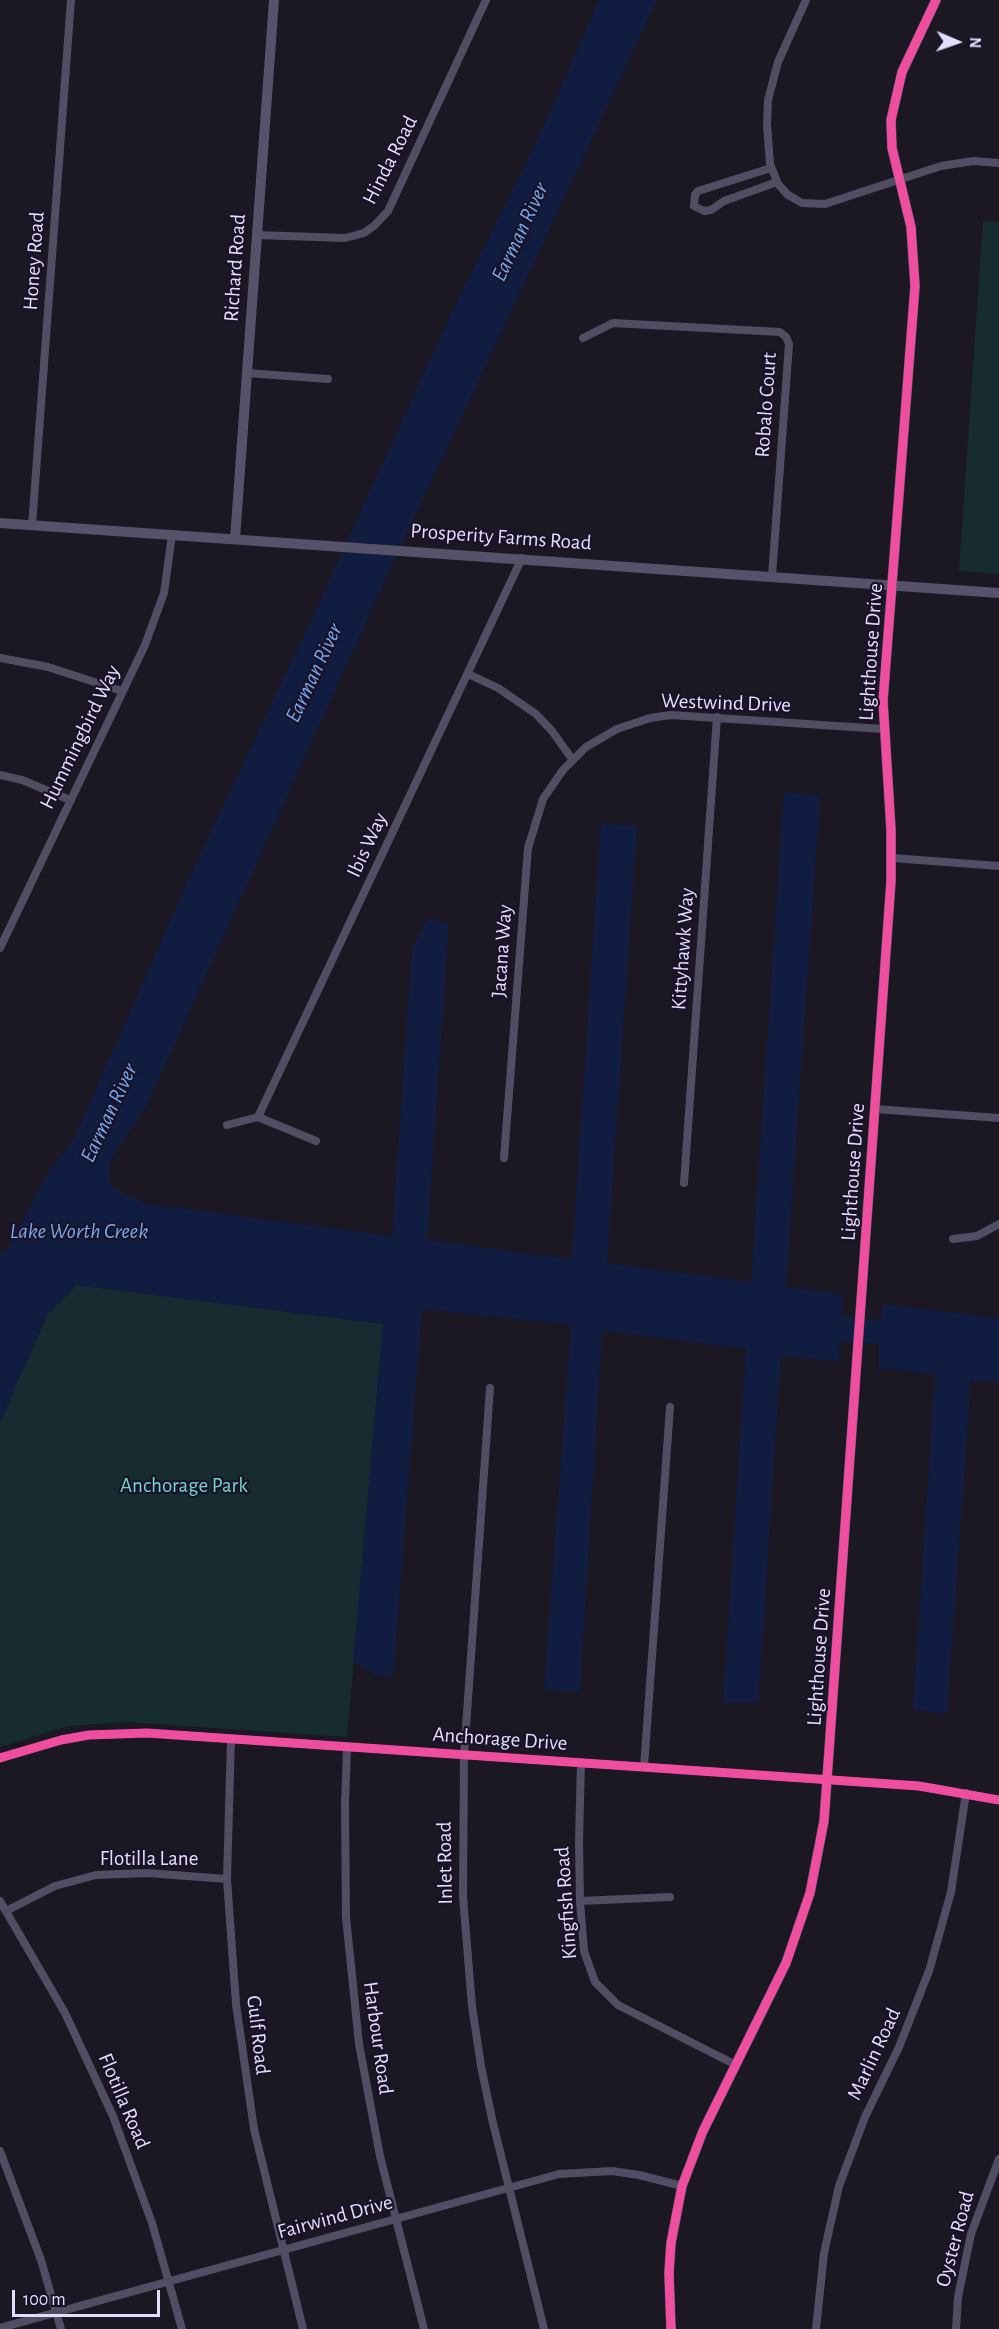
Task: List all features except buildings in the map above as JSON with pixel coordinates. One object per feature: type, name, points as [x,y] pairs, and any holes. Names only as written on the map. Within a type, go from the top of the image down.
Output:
[{"type":"street","name":"Honey Road","points":[[32,526],[71,0]]},
{"type":"street","name":"Richard Road","points":[[235,538],[274,0]]},
{"type":"street","name":"Hinda Road","points":[[256,235],[345,238],[364,233],[375,225],[388,211],[486,0]]},
{"type":"street","points":[[807,0],[773,77],[766,124],[771,168],[777,182],[795,200],[817,205],[957,162],[999,163]]},
{"type":"street","name":"Lighthouse Drive","points":[[671,2329],[669,2273],[671,2243],[682,2186],[703,2131],[771,1996],[799,1928],[818,1857],[829,1780],[892,858],[884,729],[885,665],[915,286],[911,228],[892,148],[893,106],[903,72],[936,0]]},
{"type":"street","points":[[771,168],[698,191],[695,195],[694,206],[704,211],[711,210],[724,201],[777,182]]},
{"type":"street","name":"Robalo Court","points":[[583,338],[613,323],[780,332],[786,337],[789,344],[772,576]]},
{"type":"street","points":[[247,373],[328,379]]},
{"type":"street","name":"Prosperity Farms Road","points":[[0,523],[412,550],[999,593]]},
{"type":"street","name":"Hummingbird Way","points":[[0,948],[145,645],[164,593],[172,535]]},
{"type":"street","name":"Ibis Way","points":[[258,1117],[522,558]]},
{"type":"street","points":[[0,658],[48,667],[122,692]]},
{"type":"street","points":[[468,674],[498,688],[536,714],[573,759]]},
{"type":"street","name":"Westwind Drive","points":[[573,759],[604,736],[630,724],[671,715],[884,729]]},
{"type":"street","name":"Kittyhawk Way","points":[[684,1183],[717,717]]},
{"type":"street","name":"Jacana Way","points":[[504,1158],[528,848],[543,799],[573,759]]},
{"type":"street","points":[[0,775],[22,780],[70,800]]},
{"type":"street","points":[[892,858],[999,866]]},
{"type":"street","points":[[875,1109],[999,1118]]},
{"type":"street","points":[[227,1125],[258,1117],[316,1141]]},
{"type":"street","points":[[953,1239],[977,1236],[999,1224]]},
{"type":"street","name":"Inlet Road","points":[[490,1388],[464,1755],[461,1843],[466,1952],[481,2066],[508,2187],[544,2329]]},
{"type":"street","points":[[644,1767],[670,1407]]},
{"type":"street","name":"Anchorage Drive","points":[[0,1758],[33,1747],[89,1735],[147,1733],[829,1780],[966,1793],[999,1800]]},
{"type":"street","name":"Gulf Road","points":[[231,1739],[227,1879],[232,1969],[243,2063],[254,2129],[303,2329]]},
{"type":"street","name":"Harbour Road","points":[[347,1747],[344,1860],[351,1981],[368,2100],[424,2329]]},
{"type":"street","name":"Kingfish Road","points":[[581,1763],[580,1901],[585,1959],[595,1982],[618,2005],[736,2065]]},
{"type":"street","name":"Marlin Road","points":[[816,2329],[824,2253],[839,2186],[864,2117],[899,2047],[929,1971],[951,1892],[966,1793]]},
{"type":"street","name":"Flotilla Lane","points":[[6,1911],[55,1886],[96,1875],[147,1873],[227,1879]]},
{"type":"street","points":[[580,1901],[670,1897]]},
{"type":"street","name":"Flotilla Road","points":[[0,1901],[65,2013],[99,2085],[134,2169],[170,2281],[182,2329]]},
{"type":"street","points":[[0,2151],[21,2202],[61,2329]]},
{"type":"street","name":"Oyster Road","points":[[956,2329],[958,2297],[971,2235],[999,2159]]},
{"type":"street","name":"Fairwind Drive","points":[[0,2328],[541,2178],[585,2171],[639,2175],[682,2186]]},
{"type":"green space","points":[[983,221],[999,222],[999,574],[959,571]]},
{"type":"green space","name":"Anchorage Park","points":[[76,1285],[383,1324],[347,1737],[126,1722],[69,1726],[0,1747],[0,1420],[47,1315]]},
{"type":"water","name":"Lake Worth Creek","points":[[599,0],[657,0],[386,578],[147,1105],[109,1162],[111,1187],[143,1203],[392,1236],[412,949],[428,918],[449,924],[427,1240],[572,1259],[601,823],[637,826],[607,1263],[751,1282],[784,792],[820,795],[786,1287],[842,1294],[842,1316],[881,1321],[883,1304],[999,1318],[999,1383],[971,1380],[947,1714],[913,1710],[935,1374],[879,1369],[879,1344],[840,1341],[839,1362],[781,1355],[758,1703],[723,1703],[746,1349],[602,1331],[580,1692],[544,1691],[571,1325],[422,1309],[393,1677],[374,1676],[366,1668],[353,1663],[383,1324],[77,1285],[47,1315],[0,1423],[0,1254],[6,1251],[48,1173],[74,1139],[186,885],[312,618],[452,312],[537,141]]},
{"type":"cycle path","points":[[671,2329],[669,2273],[671,2243],[682,2186],[703,2131],[786,1963],[810,1893],[824,1821],[891,881],[891,830],[883,701],[915,286],[911,227],[892,148],[891,120],[902,72],[936,0]]},
{"type":"cycle path","points":[[0,1758],[61,1740],[89,1735],[147,1733],[919,1786],[999,1800]]},
{"type":"water label","name":"Earman River","points":[[520,232]]},
{"type":"water label","name":"Earman River","points":[[314,673]]},
{"type":"water label","name":"Earman River","points":[[109,1113]]}]
